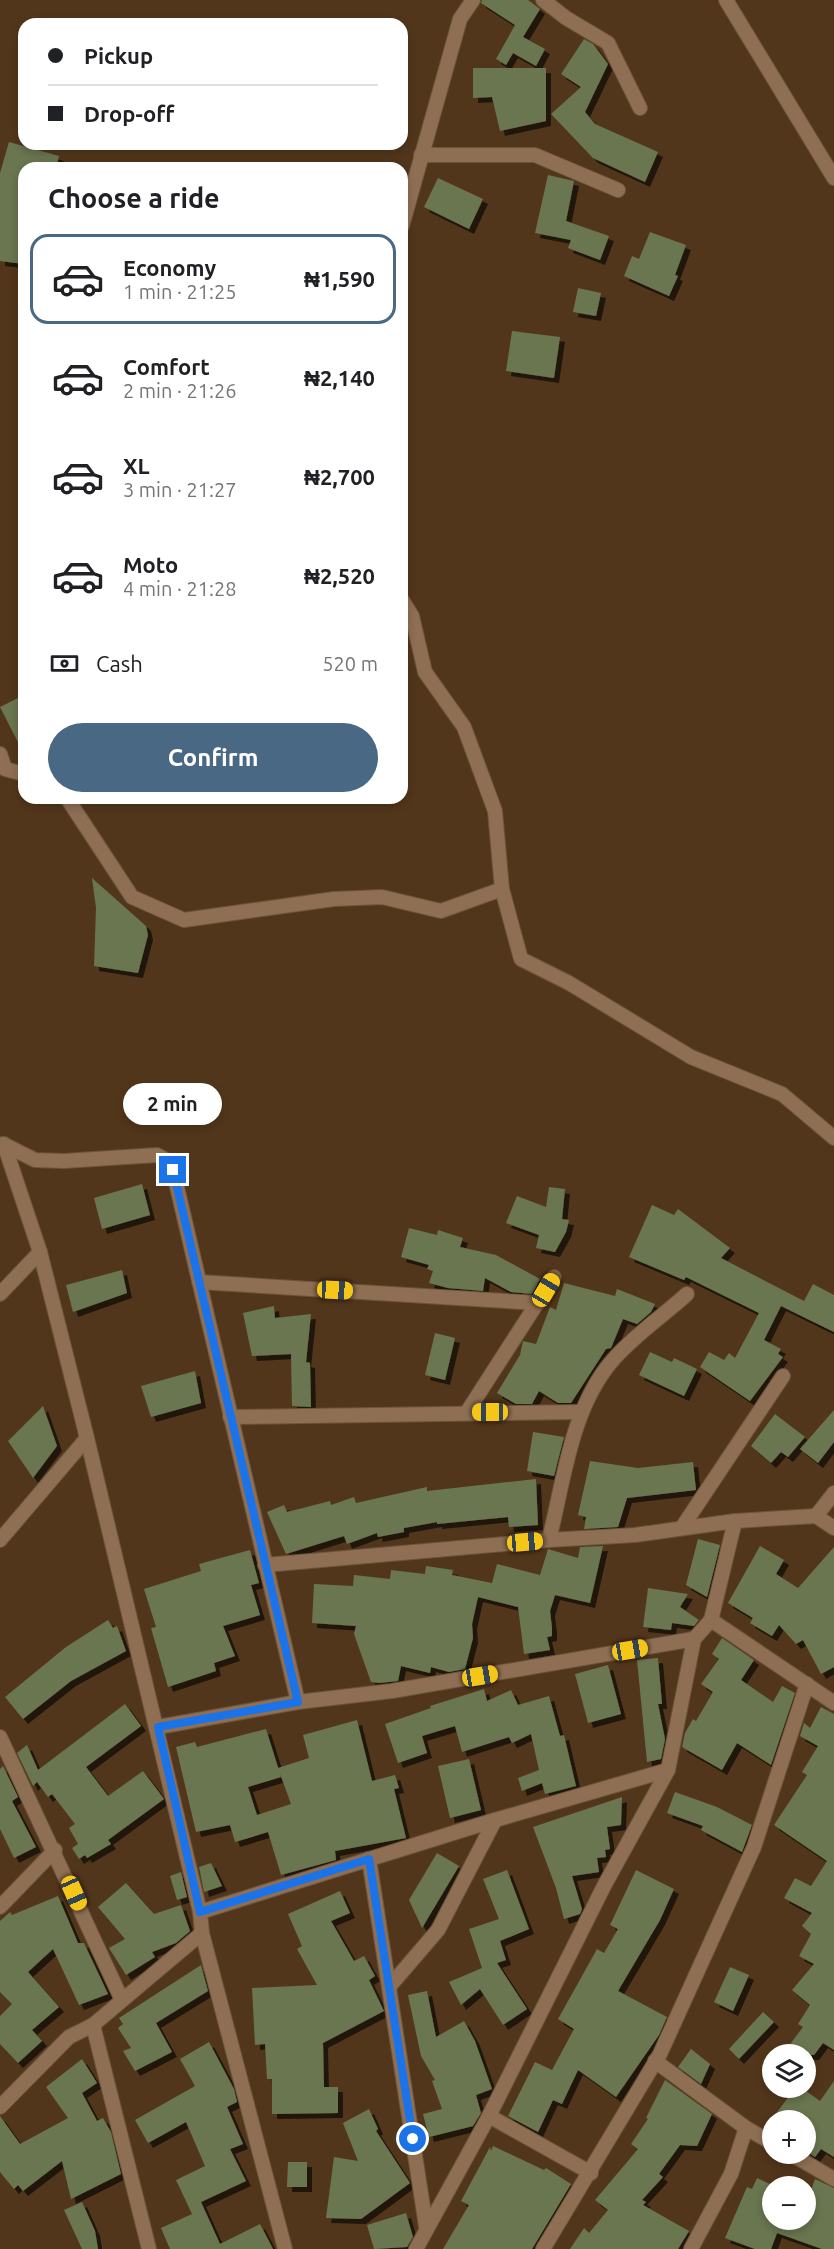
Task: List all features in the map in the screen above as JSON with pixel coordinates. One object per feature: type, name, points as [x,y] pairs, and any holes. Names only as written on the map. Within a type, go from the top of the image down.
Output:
[{"type":"street","points":[[408,204],[460,19],[473,0]]},
{"type":"street","points":[[543,0],[566,18],[608,43],[640,108]]},
{"type":"street","points":[[726,0],[834,178]]},
{"type":"street","points":[[421,155],[535,155],[618,190]]},
{"type":"street","points":[[408,610],[412,616],[425,672],[464,727],[495,811],[502,889],[521,959],[569,983],[691,1058],[782,1094],[834,1138]]},
{"type":"street","points":[[0,754],[5,769],[18,772]]},
{"type":"street","points":[[71,804],[132,897],[184,920],[334,899],[382,897],[441,911],[502,889]]},
{"type":"street","points":[[2,1143],[40,1251],[158,1727],[200,1912],[202,1933],[285,2249]]},
{"type":"street","points":[[2,1143],[35,1160],[64,1161],[157,1155],[166,1160],[173,1170],[298,1702]]},
{"type":"street","points":[[0,1294],[40,1251]]},
{"type":"street","points":[[467,1412],[554,1276]]},
{"type":"street","points":[[199,1282],[538,1303]]},
{"type":"street","points":[[549,1540],[581,1412],[591,1392],[612,1360],[687,1294]]},
{"type":"street","points":[[682,1526],[783,1376]]},
{"type":"street","points":[[230,1417],[581,1412]]},
{"type":"street","points":[[0,1540],[87,1438]]},
{"type":"street","points":[[816,1516],[834,1493]]},
{"type":"street","points":[[265,1565],[549,1540],[635,1535],[682,1526],[735,1521],[816,1516],[834,1528]]},
{"type":"street","points":[[416,2249],[426,2226],[489,2116],[604,1886],[668,1770],[694,1639],[711,1620],[735,1521]]},
{"type":"street","points":[[711,1620],[834,1703]]},
{"type":"street","points":[[158,1727],[298,1702],[392,1691],[694,1639]]},
{"type":"street","points":[[543,2249],[591,2173],[655,2061],[754,1847],[807,1684]]},
{"type":"street","points":[[0,1737],[55,1850],[123,2000]]},
{"type":"street","points":[[200,1912],[495,1820],[668,1770]]},
{"type":"street","points":[[389,1987],[438,1930],[495,1820]]},
{"type":"street","points":[[0,1907],[55,1850]]},
{"type":"street","points":[[369,1859],[426,2226]]},
{"type":"street","points":[[0,2107],[69,2037],[93,2025],[202,1933]]},
{"type":"street","points":[[93,2025],[149,2249]]},
{"type":"street","points":[[655,2061],[762,2137]]},
{"type":"street","points":[[489,2116],[591,2173]]},
{"type":"street","points":[[691,2249],[731,2174],[746,2128]]},
{"type":"street","points":[[808,2164],[834,2179]]},
{"type":"building","points":[[482,0],[528,0],[540,9],[523,37],[545,49],[536,66],[513,53],[506,65],[496,59],[515,25],[481,3]]},
{"type":"building","points":[[584,39],[593,44],[608,64],[585,112],[595,124],[658,152],[645,182],[593,158],[551,114],[581,87],[561,74]]},
{"type":"building","points":[[473,68],[546,68],[546,121],[500,131],[492,97],[473,98]]},
{"type":"building","points":[[9,142],[18,145],[18,150],[38,150],[59,156],[58,162],[18,162],[18,263],[0,261],[0,173]]},
{"type":"building","points":[[548,175],[574,181],[566,221],[609,236],[600,260],[568,248],[571,240],[535,233]]},
{"type":"building","points":[[438,178],[483,199],[469,229],[424,207]]},
{"type":"building","points":[[650,232],[686,245],[675,275],[678,276],[669,296],[624,276],[632,256],[639,259]]},
{"type":"building","points":[[578,288],[601,293],[596,316],[573,312]]},
{"type":"building","points":[[512,331],[560,337],[554,378],[506,371]]},
{"type":"building","points":[[18,698],[18,742],[0,707]]},
{"type":"building","points":[[92,878],[146,926],[148,935],[138,973],[94,966],[96,908]]},
{"type":"building","points":[[142,1184],[150,1215],[102,1229],[94,1198]]},
{"type":"building","points":[[549,1187],[565,1189],[562,1219],[569,1220],[566,1232],[555,1252],[536,1248],[539,1235],[506,1223],[517,1196],[546,1207]]},
{"type":"building","points":[[652,1205],[674,1215],[678,1209],[730,1248],[721,1258],[804,1301],[813,1284],[834,1295],[834,1332],[781,1306],[764,1340],[781,1349],[778,1354],[783,1357],[750,1401],[700,1367],[709,1352],[724,1360],[729,1353],[735,1358],[759,1313],[686,1277],[684,1280],[629,1257]]},
{"type":"building","points":[[409,1228],[437,1235],[438,1230],[463,1238],[460,1247],[496,1255],[540,1279],[532,1294],[511,1292],[485,1278],[483,1291],[448,1288],[429,1283],[433,1271],[427,1269],[429,1265],[401,1257]]},
{"type":"building","points":[[122,1270],[127,1293],[73,1312],[66,1285]]},
{"type":"building","points":[[564,1283],[615,1296],[617,1289],[655,1304],[651,1312],[637,1324],[623,1319],[611,1348],[606,1349],[571,1403],[558,1403],[539,1391],[532,1404],[516,1404],[497,1393],[520,1355],[523,1341],[536,1344],[550,1307],[556,1310]]},
{"type":"building","points":[[274,1306],[275,1318],[311,1314],[306,1362],[310,1363],[311,1407],[292,1406],[291,1354],[252,1356],[243,1313]]},
{"type":"building","points":[[435,1333],[455,1338],[445,1380],[425,1375]]},
{"type":"building","points":[[650,1352],[672,1362],[674,1358],[697,1369],[684,1396],[639,1375]]},
{"type":"building","points":[[195,1371],[201,1403],[151,1417],[141,1386]]},
{"type":"building","points":[[43,1406],[57,1446],[33,1478],[8,1441]]},
{"type":"building","points":[[834,1410],[834,1442],[818,1463],[800,1449]]},
{"type":"building","points":[[775,1414],[805,1437],[788,1457],[781,1452],[771,1463],[751,1446]]},
{"type":"building","points":[[533,1432],[564,1437],[554,1476],[527,1471]]},
{"type":"building","points":[[590,1461],[638,1468],[693,1462],[696,1490],[627,1498],[618,1527],[584,1529],[586,1517],[578,1515]]},
{"type":"building","points":[[536,1479],[538,1525],[509,1527],[508,1517],[437,1524],[437,1522],[404,1528],[404,1532],[378,1537],[377,1533],[347,1544],[344,1536],[286,1554],[267,1512],[284,1505],[287,1512],[330,1501],[331,1505],[354,1497],[356,1503],[427,1487],[427,1491]]},
{"type":"building","points":[[698,1539],[720,1545],[707,1597],[686,1585]]},
{"type":"building","points":[[603,1546],[590,1603],[555,1595],[550,1611],[552,1636],[547,1637],[550,1650],[524,1654],[518,1607],[478,1597],[472,1624],[473,1638],[465,1669],[449,1672],[431,1667],[430,1673],[401,1666],[398,1681],[379,1683],[371,1682],[354,1634],[356,1626],[312,1623],[314,1584],[353,1586],[354,1575],[390,1579],[391,1570],[425,1574],[426,1566],[453,1570],[452,1575],[492,1583],[497,1564],[540,1575],[548,1549],[578,1558],[580,1547]]},
{"type":"building","points":[[760,1546],[784,1560],[776,1574],[798,1588],[834,1547],[834,1667],[821,1674],[803,1640],[796,1644],[779,1625],[772,1636],[750,1623],[753,1618],[728,1603]]},
{"type":"building","points":[[250,1550],[259,1583],[251,1585],[260,1615],[223,1626],[235,1656],[214,1663],[216,1671],[168,1687],[151,1628],[156,1627],[144,1589],[201,1571],[199,1564]]},
{"type":"building","points":[[648,1588],[688,1594],[680,1607],[699,1620],[694,1626],[672,1623],[671,1630],[643,1627]]},
{"type":"building","points":[[108,1620],[113,1628],[117,1626],[126,1651],[71,1681],[23,1719],[5,1697],[66,1647]]},
{"type":"building","points":[[722,1638],[754,1660],[741,1680],[773,1702],[782,1686],[795,1693],[771,1765],[737,1743],[722,1770],[682,1747],[685,1733],[693,1719],[696,1721],[713,1692],[701,1684],[719,1659],[712,1654]]},
{"type":"building","points":[[658,1658],[662,1704],[658,1704],[665,1739],[661,1759],[647,1762],[637,1660]]},
{"type":"building","points":[[608,1665],[621,1714],[588,1723],[575,1674]]},
{"type":"building","points":[[484,1689],[487,1701],[511,1690],[518,1705],[549,1696],[560,1736],[564,1735],[576,1786],[545,1794],[542,1783],[522,1791],[518,1778],[539,1770],[531,1734],[512,1743],[509,1737],[462,1752],[455,1726],[422,1736],[427,1753],[398,1763],[385,1724],[431,1708],[430,1706]]},
{"type":"building","points":[[125,1704],[141,1726],[86,1767],[108,1796],[143,1771],[164,1799],[108,1840],[111,1844],[87,1858],[85,1855],[79,1859],[72,1848],[78,1844],[69,1828],[75,1824],[52,1794],[48,1797],[37,1782],[33,1786],[17,1753],[27,1745],[38,1770]]},
{"type":"building","points":[[821,1707],[834,1714],[834,2050],[823,2043],[816,2052],[816,2044],[790,2044],[803,2027],[798,2024],[810,2005],[792,1990],[814,1964],[799,1956],[811,1934],[802,1926],[812,1913],[784,1898],[795,1878],[811,1886],[827,1861],[774,1825],[807,1775],[802,1772],[818,1746],[800,1736],[804,1723],[810,1728]]},
{"type":"building","points":[[357,1720],[372,1781],[395,1775],[399,1788],[394,1789],[406,1838],[335,1851],[336,1860],[281,1875],[268,1832],[235,1842],[230,1825],[196,1832],[176,1747],[195,1742],[197,1747],[266,1729],[278,1768],[309,1758],[303,1735]],"holes":[[[281,1777],[291,1804],[257,1815],[248,1787]]]},
{"type":"building","points":[[469,1759],[481,1810],[450,1818],[438,1766]]},
{"type":"building","points":[[3,1766],[18,1797],[12,1801],[36,1847],[14,1858],[0,1829],[0,1769]]},
{"type":"building","points":[[675,1792],[717,1807],[752,1825],[742,1852],[701,1830],[703,1826],[667,1813]]},
{"type":"building","points":[[622,1797],[621,1825],[607,1827],[610,1849],[605,1850],[606,1857],[597,1858],[599,1872],[572,1876],[582,1909],[580,1914],[564,1919],[556,1888],[533,1827]]},
{"type":"building","points":[[437,1853],[459,1866],[422,1928],[409,1900]]},
{"type":"building","points":[[211,1863],[222,1886],[204,1892],[199,1867]]},
{"type":"building","points":[[507,1870],[529,1929],[500,1941],[506,1960],[497,1963],[527,2009],[503,2025],[480,1989],[461,2005],[449,1982],[482,1968],[469,1929],[499,1919],[483,1879]]},
{"type":"building","points":[[636,1870],[674,1889],[660,1920],[618,1991],[667,2017],[659,2035],[616,2097],[578,2070],[562,2104],[553,2100],[538,2132],[508,2116],[535,2062],[552,2070],[574,2029],[558,2019],[597,1949],[604,1953],[618,1929],[610,1925]]},
{"type":"building","points":[[181,1872],[187,1897],[177,1900],[170,1876]]},
{"type":"building","points":[[126,1883],[154,1914],[181,1905],[190,1931],[176,1943],[152,1952],[155,1957],[126,1975],[109,1948],[125,1939],[98,1907]]},
{"type":"building","points":[[340,1891],[350,1913],[331,1921],[354,1961],[364,1956],[375,1976],[369,1980],[384,2011],[323,2043],[324,2087],[338,2087],[338,2113],[272,2114],[272,2079],[267,2079],[265,2044],[255,2045],[252,1988],[317,1985],[297,1949],[302,1946],[288,1914]]},
{"type":"building","points":[[58,1896],[78,1943],[84,1943],[108,1994],[79,2005],[53,1949],[28,1972],[59,2007],[32,2030],[42,2041],[18,2063],[0,2044],[0,2016],[12,2004],[0,1992],[0,1921],[10,1912],[12,1915]]},
{"type":"building","points":[[201,1965],[208,1991],[156,2023],[172,2052],[135,2071],[123,2051],[131,2048],[118,2028],[123,2024],[119,2018]]},
{"type":"building","points":[[730,1967],[749,1975],[733,2011],[714,2002]]},
{"type":"building","points":[[427,1991],[436,2037],[464,2021],[475,2041],[492,2089],[476,2095],[481,2113],[473,2126],[429,2137],[423,2114],[442,2109],[432,2081],[435,2080],[421,2056],[408,1995]]},
{"type":"building","points":[[763,2012],[774,2022],[739,2059],[729,2049]]},
{"type":"building","points":[[209,2042],[234,2089],[237,2102],[227,2107],[243,2144],[230,2149],[246,2181],[201,2202],[220,2244],[260,2224],[273,2249],[170,2249],[161,2228],[192,2214],[176,2180],[205,2166],[186,2122],[148,2143],[135,2120],[195,2086],[180,2059]]},
{"type":"building","points":[[691,2049],[710,2064],[701,2084],[678,2067]]},
{"type":"building","points":[[82,2059],[97,2083],[82,2093],[97,2121],[103,2118],[111,2132],[121,2174],[71,2199],[62,2161],[23,2191],[18,2185],[14,2189],[0,2172],[0,2116],[20,2144],[68,2118],[46,2087]]},
{"type":"building","points":[[665,2080],[712,2114],[697,2146],[680,2145],[659,2174],[663,2177],[642,2200],[646,2202],[643,2205],[689,2231],[678,2249],[570,2249],[584,2228],[589,2233],[608,2210],[595,2200],[638,2149],[631,2144],[648,2119],[646,2118]]},
{"type":"building","points":[[834,2081],[834,2157],[821,2149],[816,2156],[816,2110],[779,2110],[788,2098],[816,2098],[820,2101]]},
{"type":"building","points":[[369,2109],[378,2129],[376,2131],[410,2183],[361,2219],[326,2218],[334,2157],[358,2161],[343,2123]]},
{"type":"building","points":[[493,2146],[544,2170],[546,2168],[571,2184],[532,2249],[443,2249],[469,2205],[461,2201],[490,2147],[491,2151]]},
{"type":"building","points":[[288,2162],[307,2162],[307,2187],[287,2187]]},
{"type":"building","points":[[757,2178],[762,2180],[762,2230],[816,2230],[816,2179],[834,2188],[834,2249],[822,2249],[777,2233],[771,2249],[755,2249],[725,2238],[747,2187],[752,2189]]},
{"type":"building","points":[[82,2202],[95,2231],[98,2249],[82,2249],[64,2210]]},
{"type":"building","points":[[406,2213],[413,2237],[407,2247],[374,2249],[367,2225]]},
{"type":"route","points":[[173,1170],[298,1702],[158,1727],[200,1912],[369,1859],[413,2139]]}]
